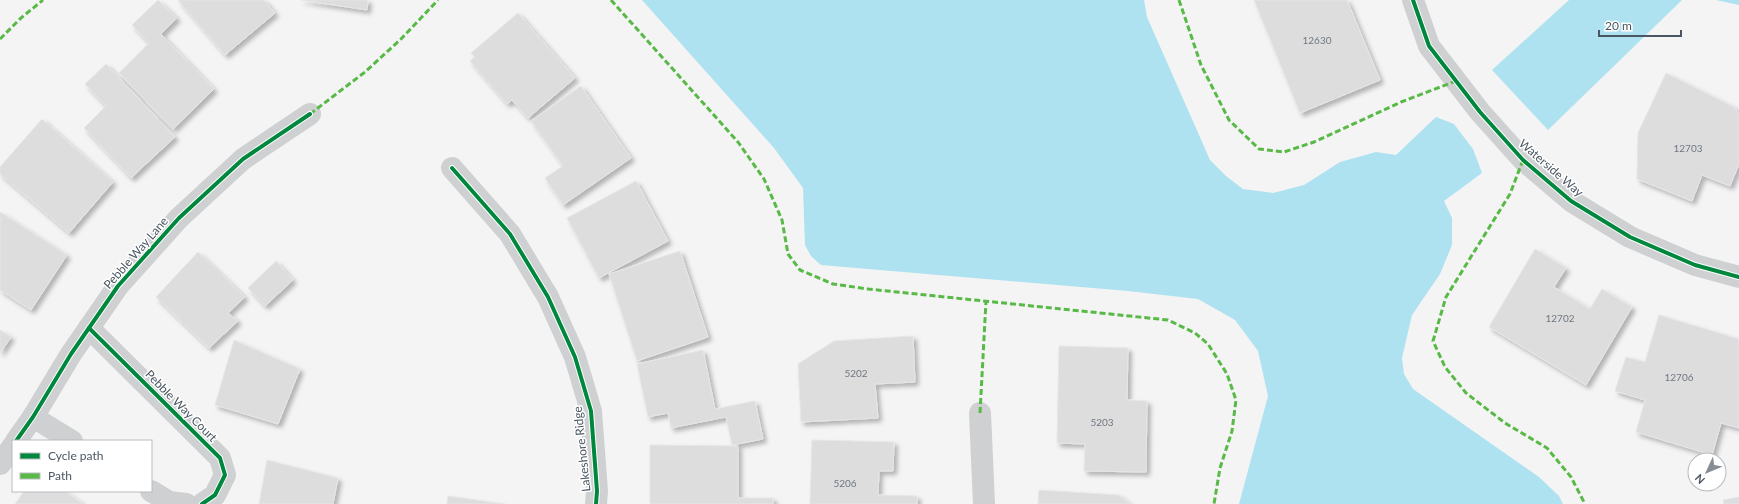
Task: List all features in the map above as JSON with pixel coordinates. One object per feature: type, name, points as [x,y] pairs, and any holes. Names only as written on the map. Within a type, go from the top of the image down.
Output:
[{"type":"street","name":"Waterside Way","points":[[1413,0],[1429,46],[1480,112],[1523,160],[1571,201],[1630,237],[1695,265],[1739,277]]},
{"type":"street","name":"Pebble Way Lane","points":[[17,440],[33,417],[71,354],[118,286],[179,218],[243,159],[310,114]]},
{"type":"street","name":"Lakeshore Ridge","points":[[452,168],[510,234],[548,297],[575,357],[591,411],[597,491],[596,504]]},
{"type":"street","name":"Pebble Way Court","points":[[89,328],[220,458],[225,475],[216,495],[202,504]]},
{"type":"street","points":[[980,413],[984,504]]},
{"type":"street","points":[[33,417],[70,440]]},
{"type":"street","points":[[0,464],[12,447]]},
{"type":"street","points":[[152,492],[169,502],[186,504]]},
{"type":"water","points":[[642,0],[1144,0],[1147,17],[1210,160],[1226,176],[1243,189],[1273,193],[1304,185],[1340,162],[1376,152],[1396,155],[1436,117],[1454,124],[1473,149],[1482,173],[1444,201],[1452,218],[1452,245],[1440,274],[1412,315],[1402,358],[1404,374],[1413,389],[1539,477],[1559,496],[1563,504],[1239,504],[1268,396],[1258,351],[1235,320],[1198,299],[1128,291],[821,265],[811,256],[805,245],[803,188],[774,148]]},
{"type":"water","points":[[1569,0],[1682,0],[1548,130],[1492,70]]},
{"type":"water","points":[[1716,0],[1739,0],[1739,5]]},
{"type":"building","points":[[158,0],[177,18],[161,34],[214,89],[173,129],[119,73],[149,43],[132,25]]},
{"type":"building","points":[[178,0],[264,0],[275,13],[225,55]]},
{"type":"building","points":[[301,0],[368,0],[367,10]]},
{"type":"building","points":[[1254,0],[1347,0],[1380,80],[1300,113]]},
{"type":"building","points":[[518,13],[575,78],[528,118],[512,100],[507,104],[470,61],[475,57],[471,53]]},
{"type":"building","points":[[106,64],[175,137],[131,178],[84,128],[106,106],[85,84]]},
{"type":"building","points":[[1666,73],[1734,107],[1739,115],[1739,164],[1730,186],[1702,175],[1692,201],[1637,179],[1638,133]]},
{"type":"building","points":[[581,86],[631,158],[563,205],[545,178],[563,166],[531,121]]},
{"type":"building","points":[[42,119],[113,182],[69,233],[0,174],[0,167]]},
{"type":"building","points":[[636,181],[668,241],[599,278],[567,218]]},
{"type":"building","points":[[0,212],[67,255],[31,310],[0,290]]},
{"type":"building","points":[[1535,249],[1566,268],[1554,287],[1590,309],[1602,289],[1632,307],[1586,385],[1489,327]]},
{"type":"building","points":[[680,251],[708,337],[637,361],[609,274]]},
{"type":"building","points":[[198,252],[245,297],[228,313],[238,321],[209,348],[156,297]]},
{"type":"building","points":[[276,261],[293,280],[265,306],[248,288]]},
{"type":"building","points":[[1659,315],[1739,339],[1739,428],[1721,423],[1713,452],[1702,452],[1636,432],[1645,400],[1615,391],[1626,357],[1645,362]]},
{"type":"building","points":[[0,330],[11,337],[0,353]]},
{"type":"building","points":[[913,336],[915,382],[875,384],[878,418],[801,422],[798,364],[834,341]]},
{"type":"building","points":[[234,340],[300,369],[278,424],[215,405]]},
{"type":"building","points":[[1059,346],[1128,348],[1127,400],[1147,401],[1146,472],[1084,471],[1085,444],[1057,443]]},
{"type":"building","points":[[703,350],[715,409],[755,401],[763,439],[732,445],[726,417],[671,428],[668,413],[648,417],[637,364]]},
{"type":"building","points":[[812,440],[894,442],[893,471],[879,471],[878,495],[917,496],[917,504],[810,504]]},
{"type":"building","points":[[650,445],[738,446],[738,498],[773,498],[773,504],[650,504]]},
{"type":"building","points":[[267,460],[338,478],[333,504],[259,504]]},
{"type":"building","points":[[1039,490],[1119,495],[1130,504],[1038,504]]},
{"type":"building","points":[[23,492],[66,492],[83,504],[15,504]]},
{"type":"building","points":[[448,496],[504,504],[447,504]]},
{"type":"building","points":[[1739,497],[1739,504],[1724,504],[1723,500]]},
{"type":"marked path","points":[[0,39],[21,18],[43,0]]},
{"type":"marked path","points":[[310,114],[365,72],[401,39],[438,0]]},
{"type":"marked path","points":[[611,0],[738,142],[764,179],[782,220],[788,254],[800,270],[833,284],[868,289],[1168,320],[1195,333],[1208,344],[1227,374],[1236,400],[1232,431],[1220,468],[1214,504]]},
{"type":"marked path","points":[[1179,0],[1201,65],[1229,120],[1259,149],[1284,152],[1314,142],[1401,102],[1456,81]]},
{"type":"marked path","points":[[1523,160],[1510,194],[1446,297],[1433,341],[1445,367],[1466,393],[1505,423],[1547,448],[1571,477],[1585,504]]},
{"type":"marked path","points":[[980,413],[986,301]]},
{"type":"cycle path","points":[[1413,0],[1429,46],[1480,112],[1523,160],[1571,201],[1630,237],[1695,265],[1739,277]]},
{"type":"cycle path","points":[[17,440],[33,417],[71,354],[118,286],[179,218],[243,159],[310,114]]},
{"type":"cycle path","points":[[452,168],[510,234],[548,297],[575,357],[591,411],[597,491],[596,504]]},
{"type":"cycle path","points":[[89,328],[220,458],[225,475],[215,495],[202,504]]}]
